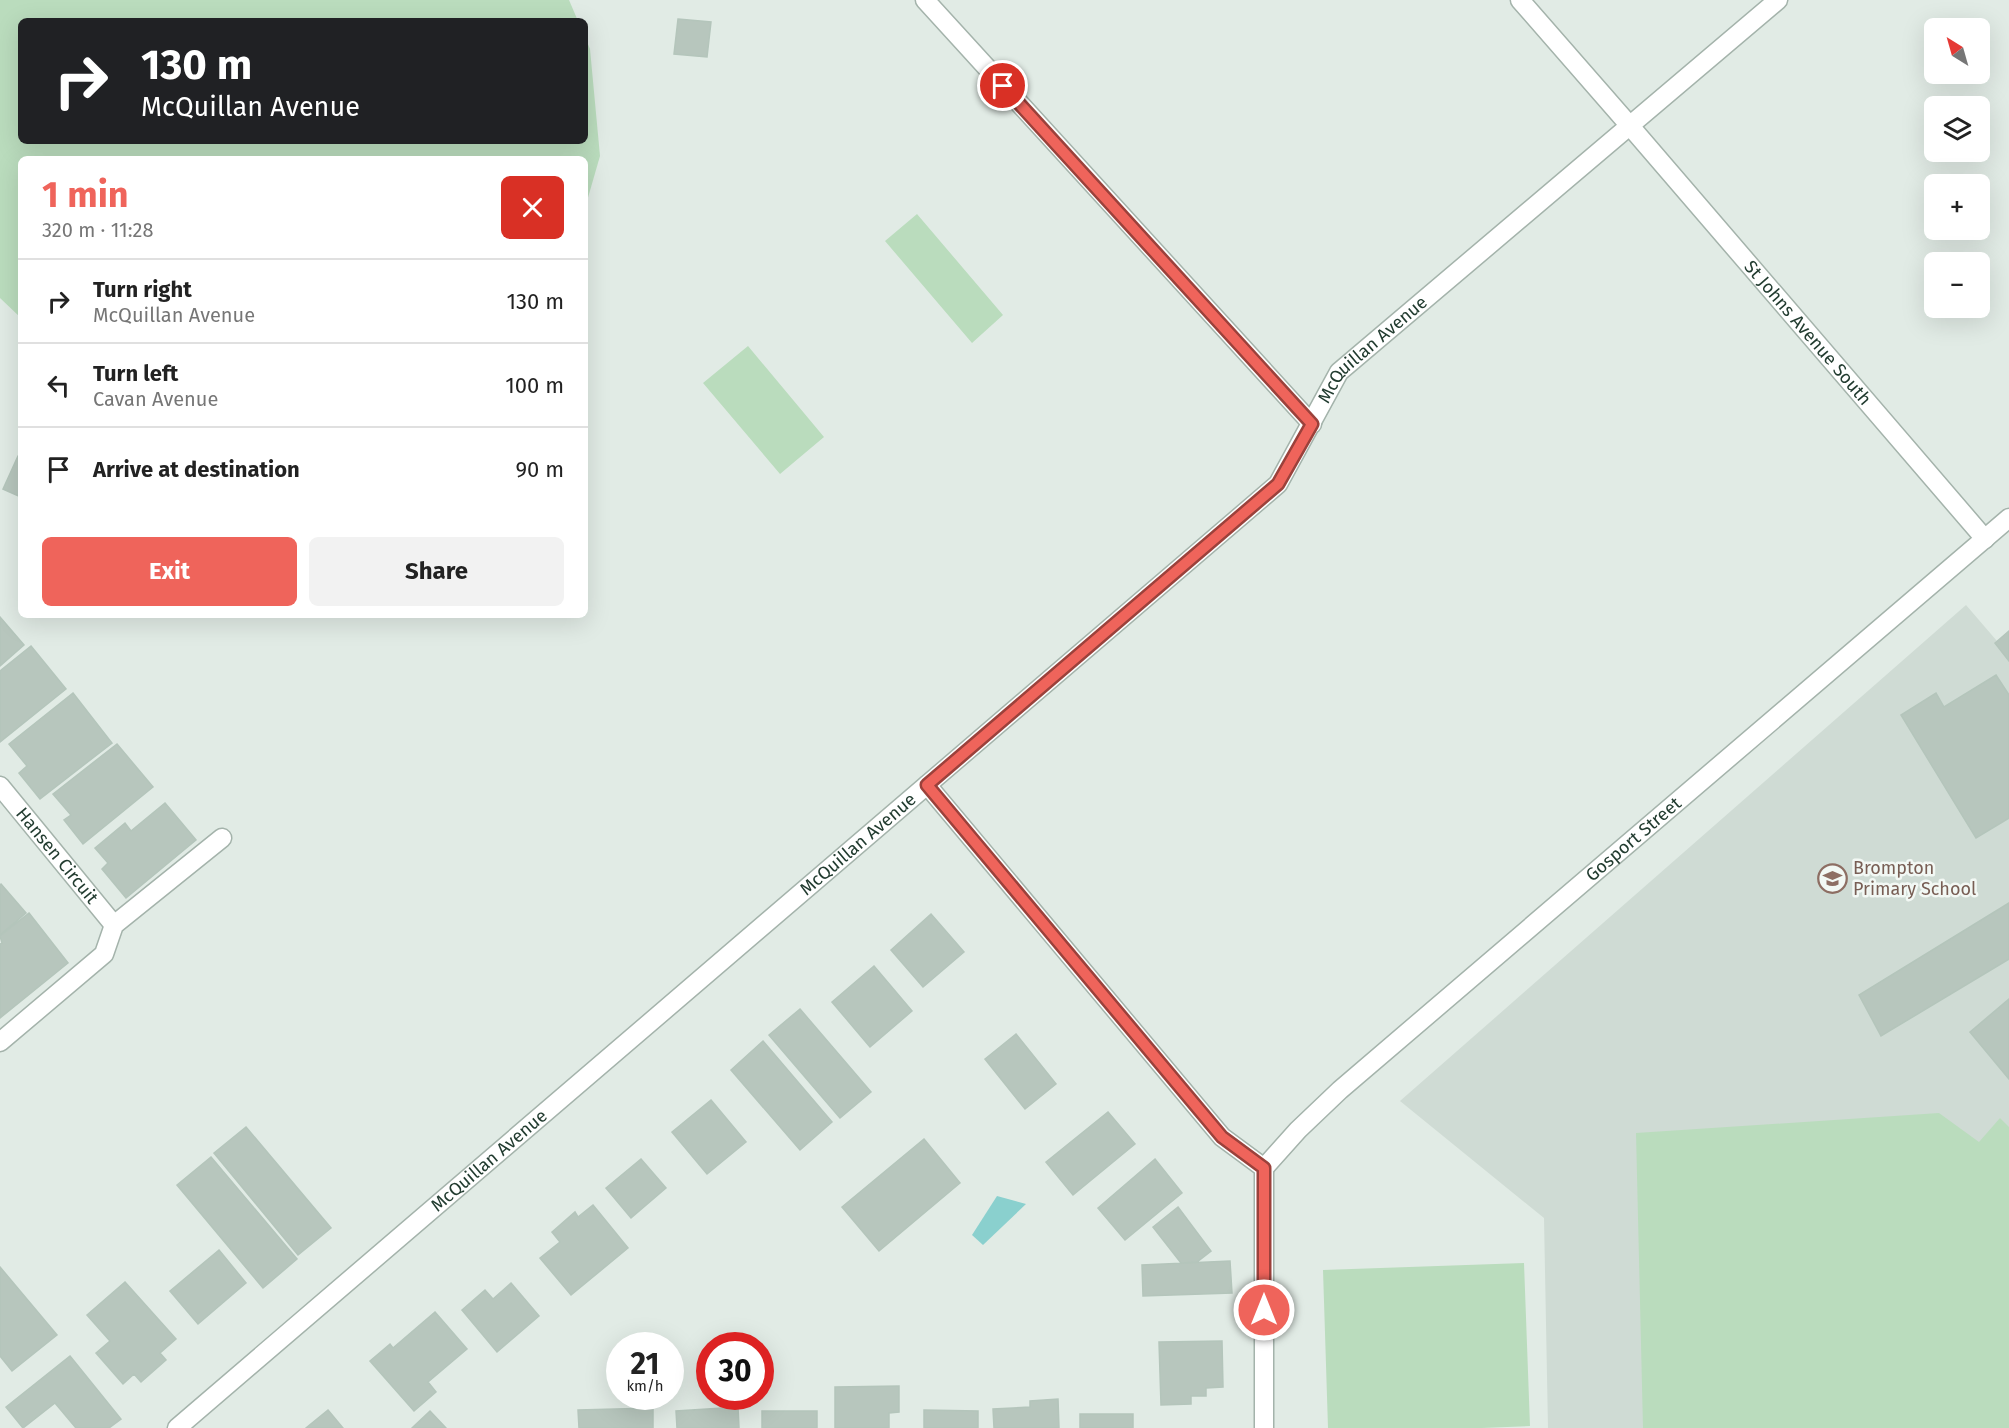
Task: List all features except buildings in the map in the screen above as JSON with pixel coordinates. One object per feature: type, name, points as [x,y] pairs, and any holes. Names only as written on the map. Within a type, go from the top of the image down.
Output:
[{"type":"street","points":[[925,0],[1312,424]]},
{"type":"street","name":"St Johns Avenue South","points":[[1520,0],[1984,539]]},
{"type":"street","name":"McQuillan Avenue","points":[[177,1428],[1278,484],[1339,372],[1778,0]]},
{"type":"street","name":"Gosport Street","points":[[1264,1168],[1298,1130],[1340,1090],[2009,518]]},
{"type":"street","points":[[927,785],[1222,1137],[1264,1168],[1264,1428]]},
{"type":"street","name":"Hansen Circuit","points":[[0,786],[114,925]]},
{"type":"street","points":[[0,1042],[104,954],[114,925],[222,838]]},
{"type":"shaded area","name":"Brompton Primary School","points":[[1966,605],[2009,655],[2009,1428],[1548,1428],[1544,1218],[1400,1101]]},
{"type":"green space","points":[[0,0],[569,0],[577,18],[18,18],[18,144],[588,144],[588,44],[600,156],[588,198],[588,156],[18,156],[18,315],[0,298]]},
{"type":"green space","points":[[917,214],[1003,315],[972,343],[885,241]]},
{"type":"green space","points":[[748,346],[824,437],[780,474],[703,383]]},
{"type":"green space","points":[[1939,1113],[1979,1142],[2000,1118],[2009,1127],[2009,1428],[1643,1428],[1636,1133]]},
{"type":"green space","points":[[1524,1263],[1530,1426],[1328,1428],[1323,1270]]},
{"type":"water","points":[[997,1196],[1026,1204],[983,1245],[972,1235]]},
{"type":"place","name":"Brompton Primary School","points":[[1832,878]]},
{"type":"route","points":[[1003,86],[1312,424],[1278,484],[927,785],[1222,1137],[1264,1168],[1264,1310]]}]
